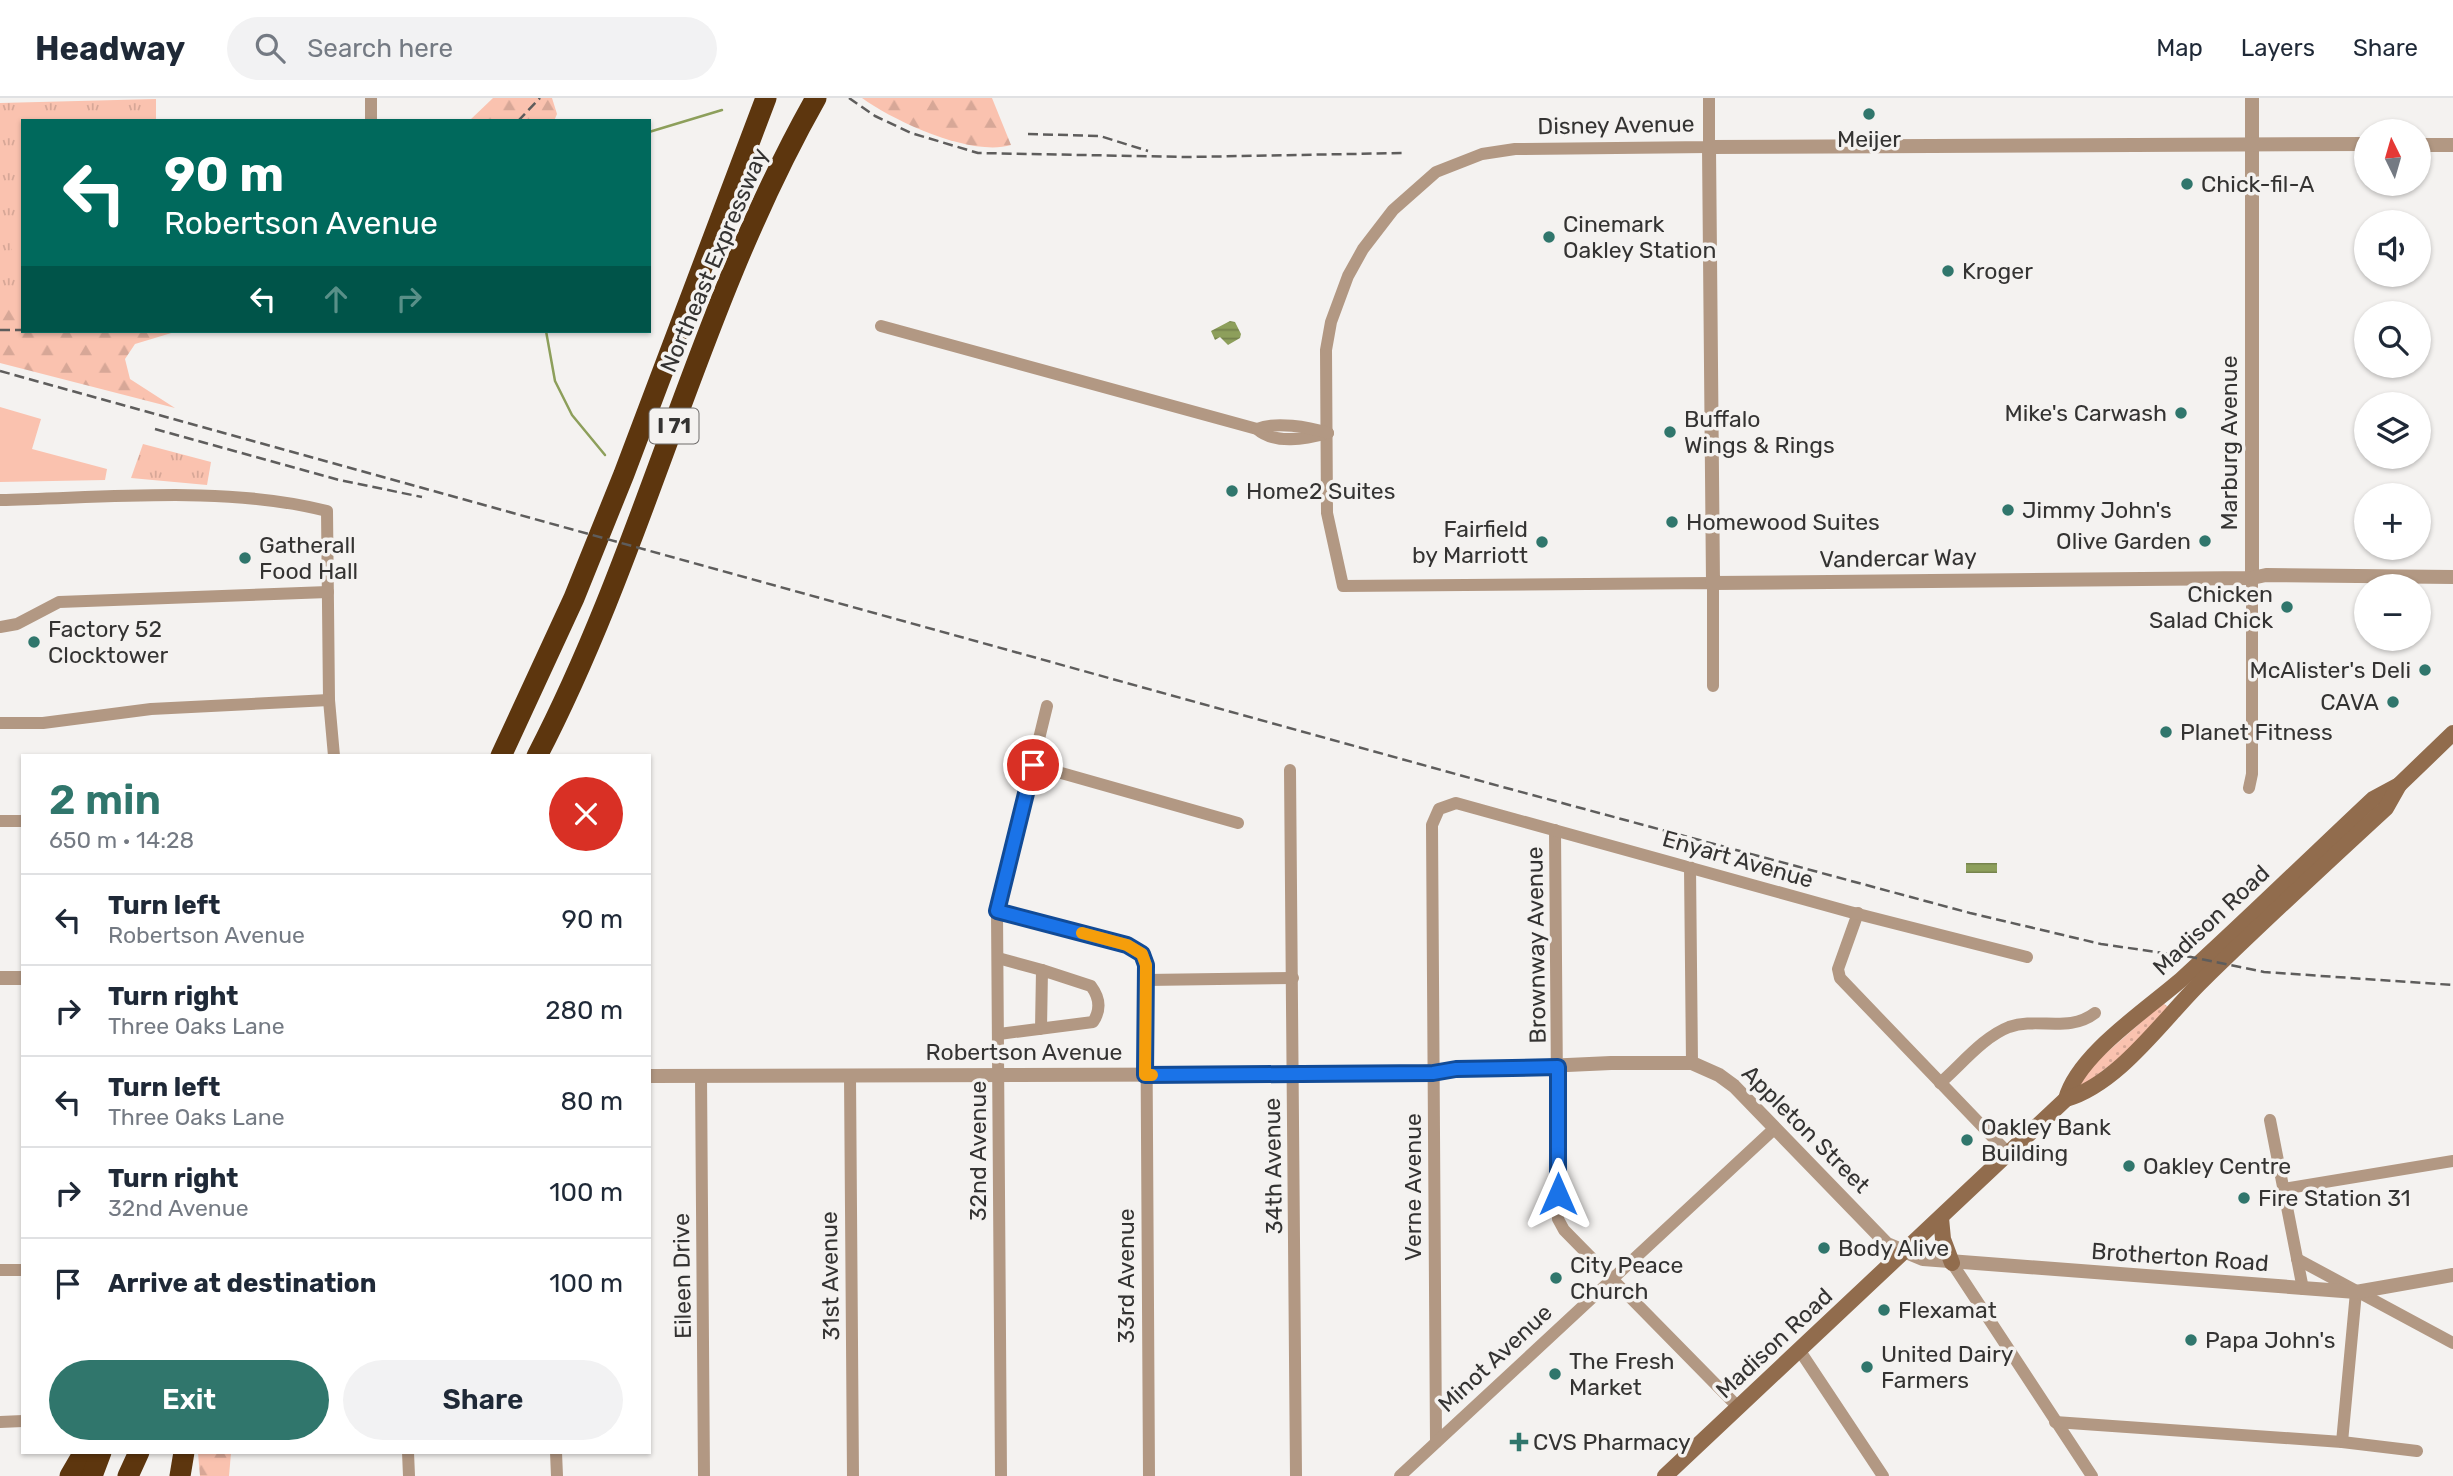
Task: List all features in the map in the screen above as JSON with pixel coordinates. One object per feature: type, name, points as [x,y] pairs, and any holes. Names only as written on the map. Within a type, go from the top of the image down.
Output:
[{"type":"highway","name":"Northeast Expressway","points":[[502,754],[574,598],[619,486],[765,98]]},
{"type":"highway","name":"Northeast Expressway","points":[[538,754],[603,612],[700,354],[757,220],[816,98]]},
{"type":"highway","points":[[70,1476],[83,1454]]},
{"type":"highway","points":[[92,1476],[101,1454]]},
{"type":"highway","points":[[128,1476],[138,1454]]},
{"type":"highway","points":[[180,1476],[184,1454]]},
{"type":"main road","name":"Madison Road","points":[[2066,1099],[2070,1085],[2110,1041],[2182,979],[2373,799],[2399,785],[2453,733]]},
{"type":"main road","name":"Madison Road","points":[[1665,1476],[2066,1099],[2080,1095],[2152,1035],[2219,964],[2386,808],[2399,785]]},
{"type":"main road","points":[[1941,1218],[1943,1239],[1952,1263]]},
{"type":"street","points":[[371,98],[371,119]]},
{"type":"street","points":[[1709,98],[1713,686]]},
{"type":"street","name":"Marburg Avenue","points":[[2249,788],[2252,774],[2252,98]]},
{"type":"street","name":"Disney Avenue","points":[[1343,586],[1327,513],[1326,350],[1336,305],[1363,249],[1415,188],[1457,162],[1482,154],[1515,149],[2354,144]]},
{"type":"street","points":[[2431,145],[2453,145]]},
{"type":"street","points":[[881,326],[1257,429],[1265,436],[1288,439],[1328,433]]},
{"type":"street","points":[[0,500],[189,497],[288,501],[327,511],[329,700],[334,754]]},
{"type":"street","name":"Vandercar Way","points":[[1343,586],[2252,578],[2279,575],[2453,577]]},
{"type":"street","points":[[0,627],[17,624],[59,602],[328,592]]},
{"type":"street","points":[[0,723],[43,723],[151,709],[329,700]]},
{"type":"street","name":"32nd Avenue","points":[[1001,1476],[997,911],[1047,706]]},
{"type":"street","points":[[1033,765],[1238,823]]},
{"type":"street","name":"34th Avenue","points":[[1290,771],[1296,1476]]},
{"type":"street","name":"Enyart Avenue","points":[[1439,808],[1456,803],[1858,914],[2027,957]]},
{"type":"street","name":"Verne Avenue","points":[[1436,1442],[1432,825],[1439,808]]},
{"type":"street","points":[[0,821],[21,821]]},
{"type":"street","name":"Brownway Avenue","points":[[1555,830],[1558,1219],[1564,1230],[1738,1407]]},
{"type":"street","points":[[1690,867],[1692,1063]]},
{"type":"street","name":"33rd Avenue","points":[[997,911],[1136,948],[1146,965],[1149,1476]]},
{"type":"street","points":[[1858,914],[1839,969],[1840,978],[2008,1153]]},
{"type":"street","points":[[998,958],[1086,982],[1097,996],[1099,1013],[1093,1022],[999,1034]]},
{"type":"street","points":[[1041,1029],[1042,970]]},
{"type":"street","points":[[0,978],[21,978]]},
{"type":"street","points":[[1146,980],[1293,978]]},
{"type":"street","points":[[1940,1083],[2001,1031],[2024,1024],[2079,1022],[2095,1013]]},
{"type":"street","name":"Robertson Avenue","points":[[651,1076],[1433,1073],[1456,1069],[1692,1063]]},
{"type":"street","name":"Appleton Street","points":[[1692,1063],[1719,1074],[1887,1244],[1904,1253]]},
{"type":"street","name":"Eileen Drive","points":[[701,1076],[704,1476]]},
{"type":"street","name":"31st Avenue","points":[[849,1076],[853,1476]]},
{"type":"street","points":[[2270,1120],[2303,1289]]},
{"type":"street","name":"Minot Avenue","points":[[1400,1476],[1774,1129]]},
{"type":"street","points":[[2283,1189],[2453,1161]]},
{"type":"street","name":"Brotherton Road","points":[[1904,1253],[1952,1263],[2356,1292],[2453,1275]]},
{"type":"street","points":[[2297,1259],[2453,1343]]},
{"type":"street","points":[[1952,1263],[2092,1476]]},
{"type":"street","points":[[0,1270],[21,1270]]},
{"type":"street","points":[[2342,1442],[2356,1292]]},
{"type":"street","points":[[1800,1351],[1882,1476]]},
{"type":"street","points":[[0,1422],[21,1421]]},
{"type":"street","points":[[2055,1422],[2342,1442],[2417,1451]]},
{"type":"street","points":[[408,1454],[408,1476]]},
{"type":"street","points":[[556,1454],[556,1476]]},
{"type":"green space","points":[[493,98],[552,98],[557,114],[555,119],[471,119]]},
{"type":"green space","points":[[862,98],[992,98],[1011,145],[976,146],[955,142],[913,127]]},
{"type":"green space","points":[[156,99],[156,119],[21,119],[21,289],[0,289],[0,103]]},
{"type":"green space","points":[[12,242],[21,242],[21,277],[12,277]]},
{"type":"green space","points":[[0,289],[21,289],[21,333],[171,333],[135,344],[125,359],[130,379],[175,408],[0,363]]},
{"type":"green space","points":[[0,407],[41,419],[32,449],[107,469],[105,480],[0,482]]},
{"type":"green space","points":[[143,444],[211,462],[207,485],[131,478]]},
{"type":"green space","points":[[2163,1003],[2168,1007],[2124,1054],[2079,1089],[2076,1087],[2097,1061]]},
{"type":"green space","points":[[198,1454],[231,1454],[229,1476],[200,1476]]},
{"type":"shaded area","points":[[1230,321],[1235,322],[1241,334],[1240,338],[1228,345],[1220,337],[1215,340],[1211,331]]},
{"type":"shaded area","points":[[1966,863],[1997,863],[1997,873],[1966,873]]},
{"type":"waterway","points":[[651,131],[722,110]]},
{"type":"waterway","points":[[546,333],[555,381],[572,415],[605,455]]},
{"type":"railway","points":[[520,119],[540,98]]},
{"type":"railway","points":[[849,98],[875,116],[911,133],[978,153],[1188,157],[1404,153]]},
{"type":"railway","points":[[1028,134],[1100,136],[1148,151]]},
{"type":"railway","points":[[0,330],[21,330]]},
{"type":"railway","points":[[0,371],[1499,786],[1970,913],[2101,944],[2191,957],[2264,972],[2453,985]]},
{"type":"railway","points":[[155,429],[339,480],[422,497]]},
{"type":"slow traffic","points":[[1082,933],[1136,948],[1142,954],[1146,965],[1145,1075],[1152,1075]]},
{"type":"place","name":"Meijer","points":[[1869,114]]},
{"type":"place","name":"Chick-fil-A","points":[[2187,184]]},
{"type":"place","name":"Cinemark Oakley Station","points":[[1549,237]]},
{"type":"place","name":"Kroger","points":[[1948,271]]},
{"type":"place","name":"Mike's Carwash","points":[[2181,413]]},
{"type":"place","name":"Buffalo Wings & Rings","points":[[1670,432]]},
{"type":"place","name":"Home2 Suites","points":[[1232,491]]},
{"type":"place","name":"Jimmy John's","points":[[2008,510]]},
{"type":"place","name":"Homewood Suites","points":[[1672,522]]},
{"type":"place","name":"Olive Garden","points":[[2205,541]]},
{"type":"place","name":"Fairfield by Marriott","points":[[1542,542]]},
{"type":"place","name":"Gatherall Food Hall","points":[[245,558]]},
{"type":"place","name":"Chicken Salad Chick","points":[[2287,607]]},
{"type":"place","name":"Factory 52 Clocktower","points":[[34,642]]},
{"type":"place","name":"McAlister's Deli","points":[[2425,670]]},
{"type":"place","name":"CAVA","points":[[2393,702]]},
{"type":"place","name":"Planet Fitness","points":[[2166,732]]},
{"type":"place","name":"Oakley Bank Building","points":[[1967,1140]]},
{"type":"place","name":"Oakley Centre","points":[[2129,1166]]},
{"type":"place","name":"Fire Station 31","points":[[2244,1198]]},
{"type":"place","name":"Body Alive","points":[[1824,1248]]},
{"type":"place","name":"City Peace Church","points":[[1556,1278]]},
{"type":"place","name":"Flexamat","points":[[1884,1310]]},
{"type":"place","name":"Papa John's","points":[[2191,1340]]},
{"type":"place","name":"United Dairy Farmers","points":[[1867,1367]]},
{"type":"place","name":"The Fresh Market","points":[[1555,1374]]},
{"type":"place","name":"CVS Pharmacy","points":[[1519,1442]]},
{"type":"route","points":[[1033,765],[997,911],[1127,945],[1142,954],[1146,965],[1145,1075],[1433,1073],[1456,1069],[1558,1067],[1558,1194]]}]
